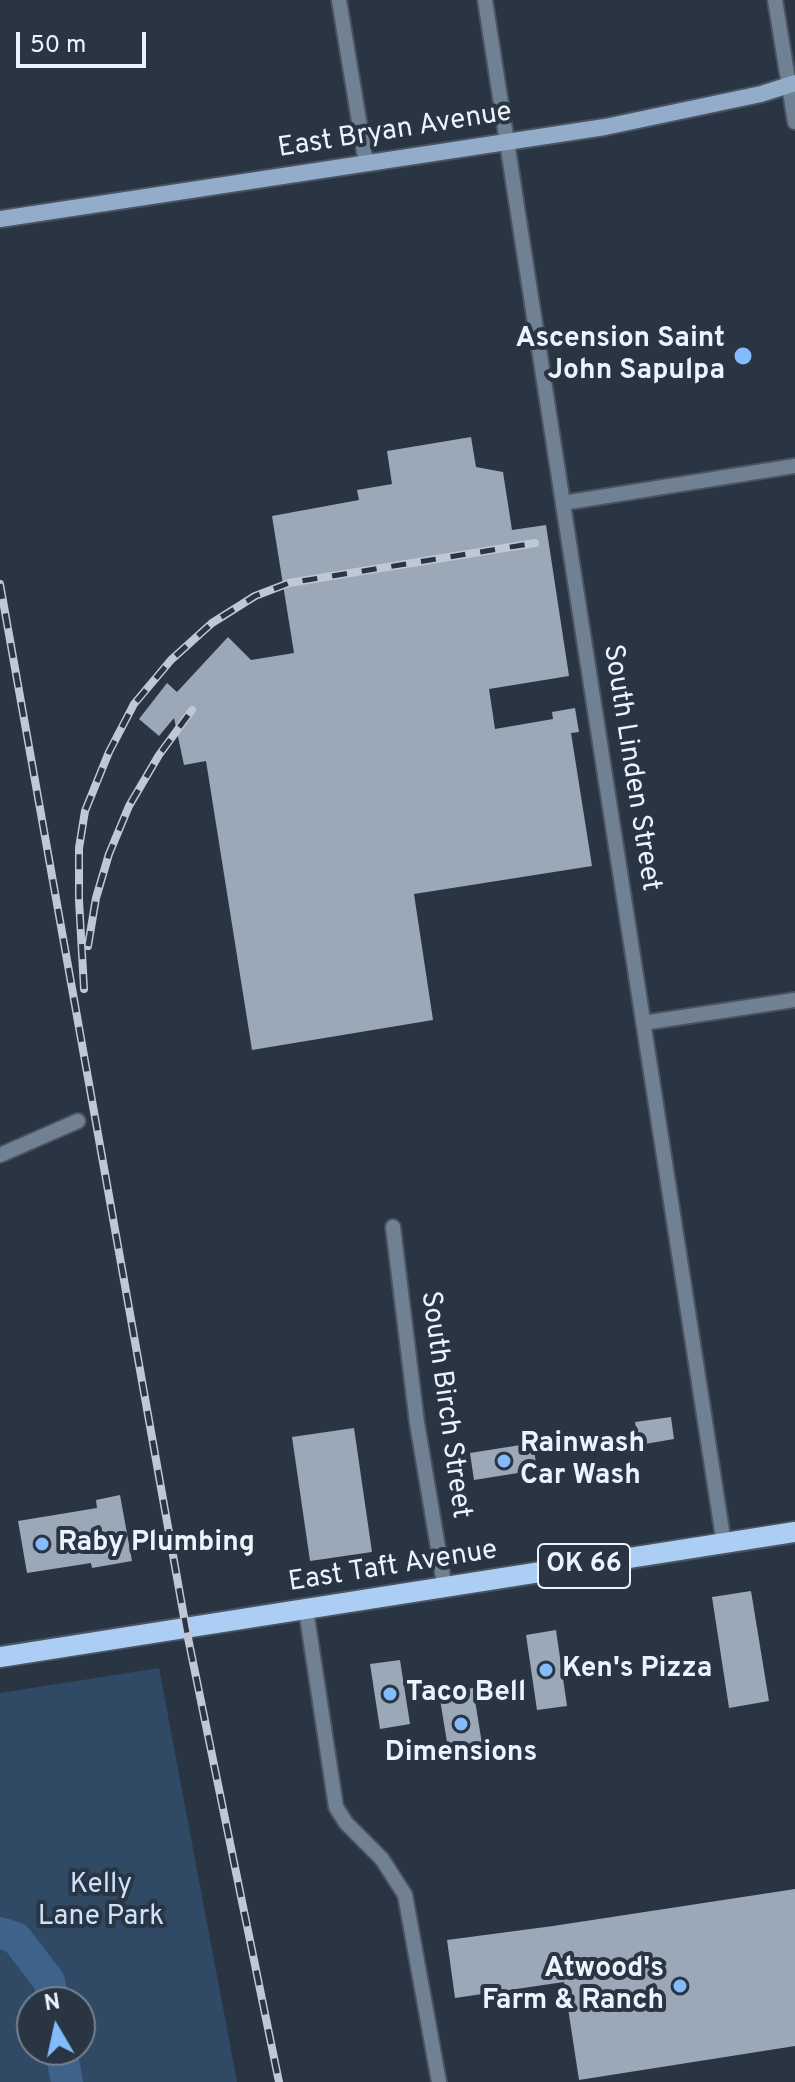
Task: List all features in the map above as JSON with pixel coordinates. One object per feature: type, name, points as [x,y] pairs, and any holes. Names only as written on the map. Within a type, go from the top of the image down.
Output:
[{"type":"main road","name":"East Taft Avenue","points":[[0,1657],[795,1532]]},
{"type":"street","points":[[339,0],[366,163]]},
{"type":"street","name":"South Linden Street","points":[[485,0],[724,1544]]},
{"type":"street","points":[[775,0],[792,84],[795,122]]},
{"type":"street","name":"East Bryan Avenue","points":[[0,219],[645,120],[792,84]]},
{"type":"street","points":[[563,503],[795,466]]},
{"type":"street","points":[[643,1023],[795,1000]]},
{"type":"street","points":[[0,1155],[78,1121]]},
{"type":"street","name":"South Birch Street","points":[[393,1227],[417,1423],[445,1589]]},
{"type":"street","points":[[306,1610],[336,1807],[346,1823],[382,1859],[405,1895],[439,2082]]},
{"type":"green space","name":"Kelly Lane Park","points":[[159,1668],[237,2082],[0,2082],[0,1693]]},
{"type":"building","points":[[471,437],[476,467],[503,472],[512,530],[546,525],[569,676],[489,689],[495,729],[553,719],[552,712],[575,708],[579,732],[571,733],[592,866],[414,894],[433,1020],[252,1050],[206,761],[184,765],[174,718],[159,736],[139,719],[167,683],[177,692],[228,637],[251,660],[294,653],[272,516],[359,500],[357,490],[392,484],[387,451]]},
{"type":"building","points":[[671,1417],[674,1439],[639,1445],[635,1422]]},
{"type":"building","points":[[354,1428],[372,1552],[310,1561],[292,1437]]},
{"type":"building","name":"Rainwash Car Wash","points":[[533,1443],[537,1470],[474,1480],[470,1453]]},
{"type":"building","points":[[120,1495],[132,1561],[92,1568],[91,1563],[27,1573],[18,1521],[97,1508],[96,1500]]},
{"type":"building","points":[[751,1591],[769,1701],[729,1708],[712,1597]]},
{"type":"building","name":"Ken's Pizza","points":[[556,1630],[567,1706],[537,1710],[526,1635]]},
{"type":"building","name":"Taco Bell","points":[[400,1660],[410,1724],[380,1729],[370,1664]]},
{"type":"building","name":"Dimensions","points":[[473,1688],[484,1756],[450,1761],[439,1693]]},
{"type":"building","name":"Atwood's Farm & Ranch","points":[[795,1889],[795,2046],[579,2080],[564,1982],[455,1998],[447,1940]]},
{"type":"waterway","points":[[0,1933],[16,1938],[50,1986]]},
{"type":"waterway","points":[[64,2066],[67,2082]]},
{"type":"railway","points":[[84,989],[79,848],[85,811],[109,752],[134,704],[171,660],[212,623],[255,596],[289,583],[535,543]]},
{"type":"railway","points":[[0,584],[186,1628],[279,2082]]},
{"type":"railway","points":[[88,946],[96,898],[109,854],[129,806],[159,755],[192,710]]},
{"type":"place","name":"Ascension Saint John Sapulpa","points":[[743,356]]},
{"type":"place","name":"Rainwash Car Wash","points":[[504,1461]]},
{"type":"place","name":"Raby Plumbing","points":[[42,1544]]},
{"type":"place","name":"Ken's Pizza","points":[[546,1670]]},
{"type":"place","name":"Taco Bell","points":[[390,1694]]},
{"type":"place","name":"Dimensions","points":[[461,1724]]},
{"type":"place","name":"Atwood's Farm & Ranch","points":[[680,1986]]}]
